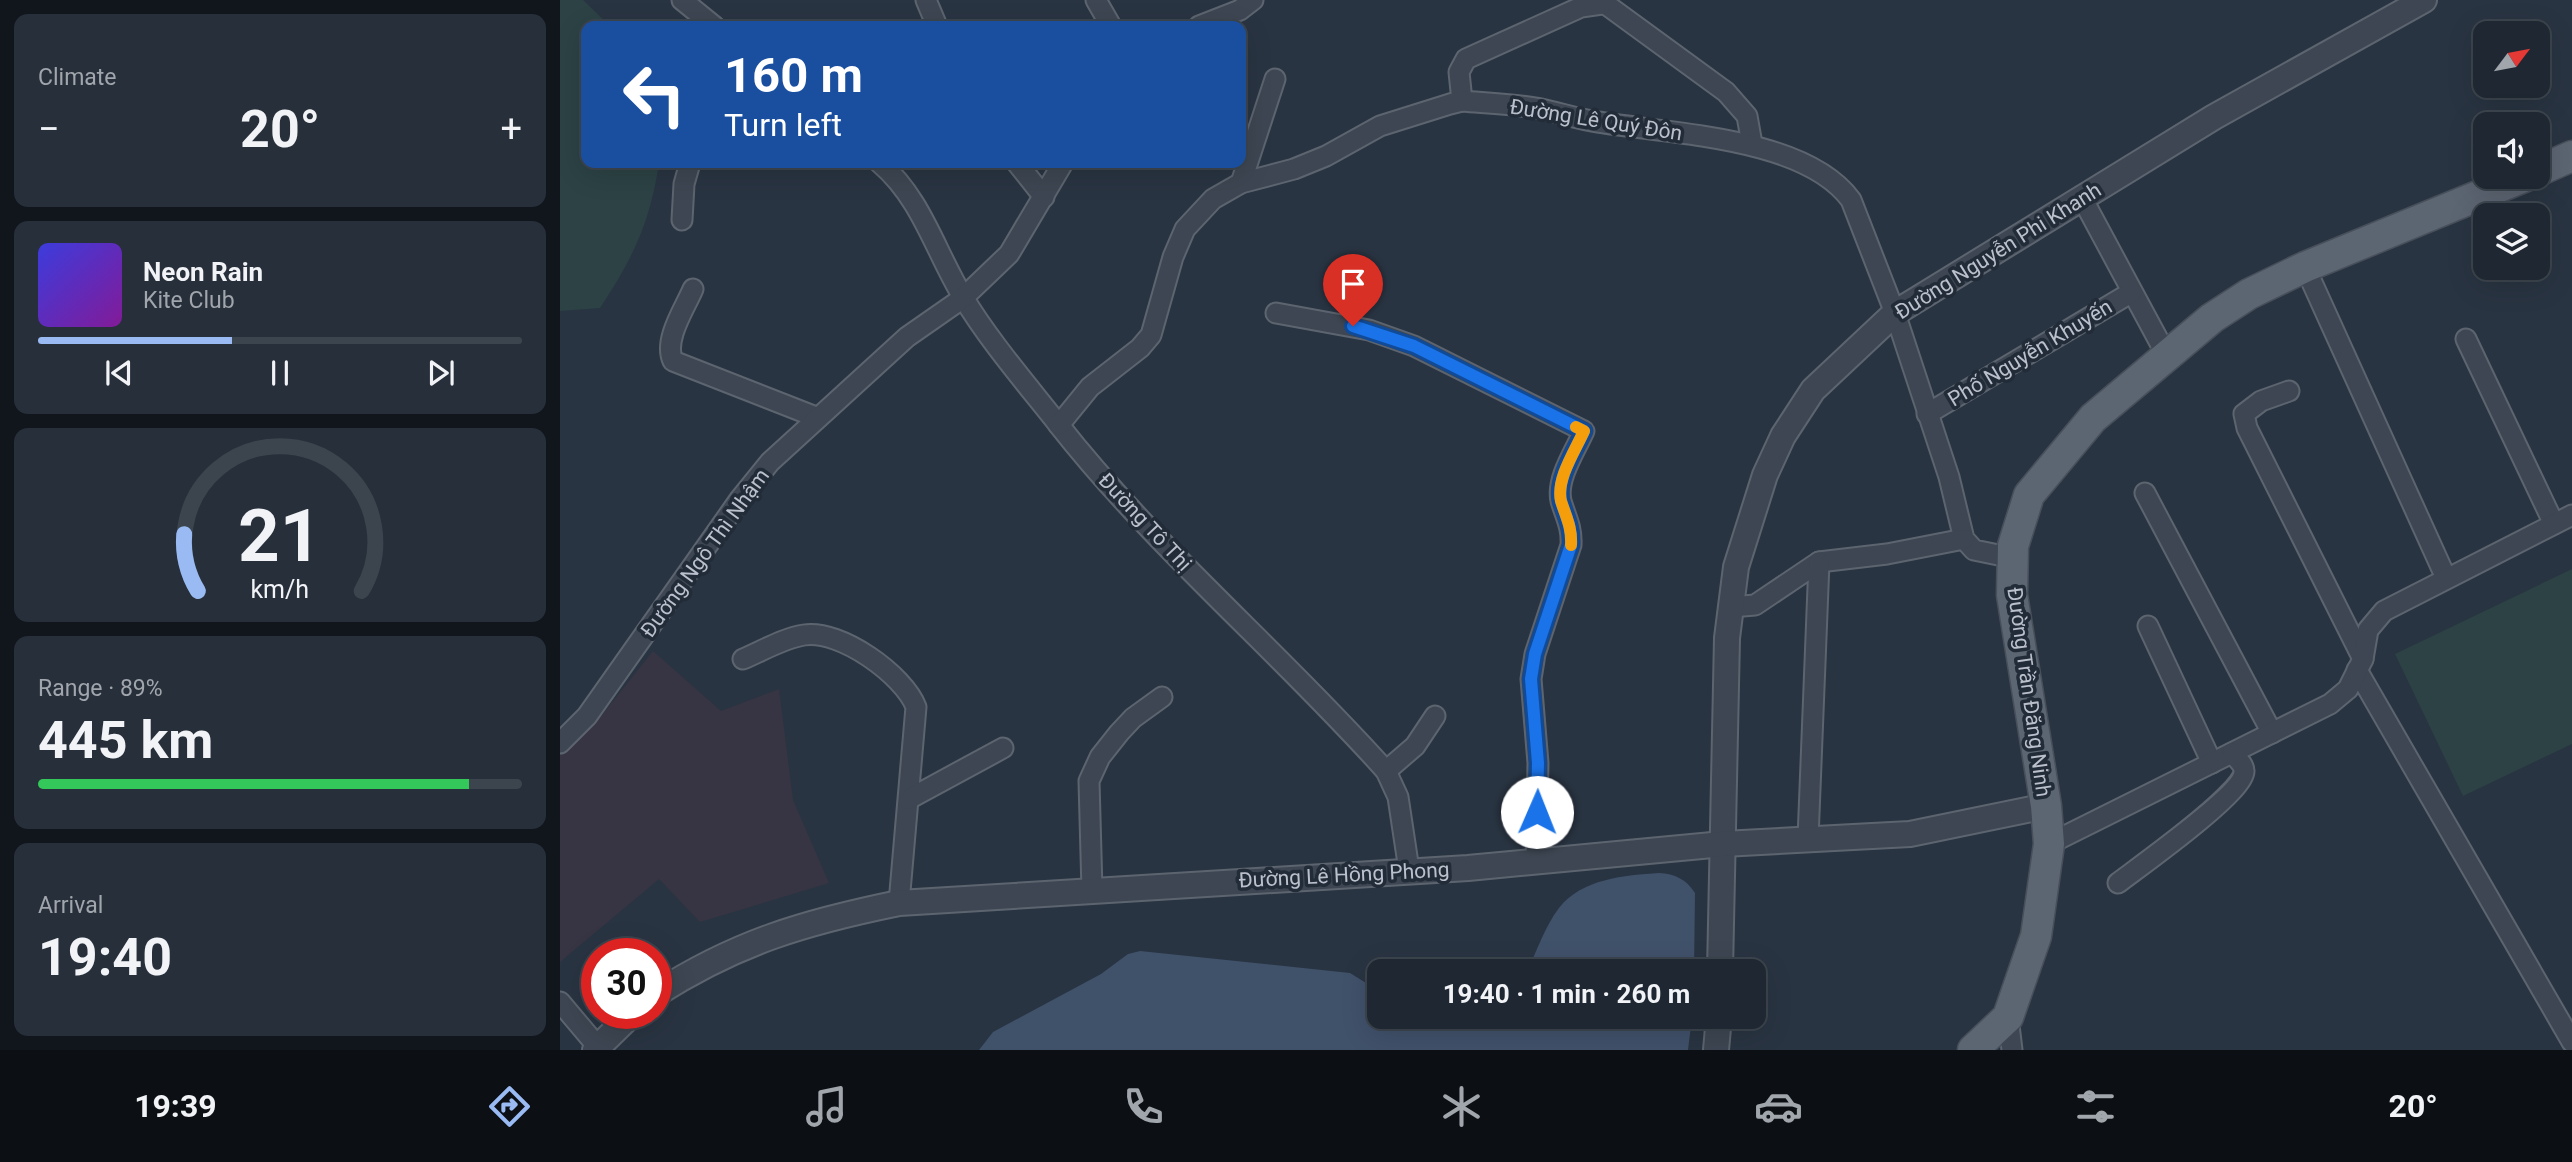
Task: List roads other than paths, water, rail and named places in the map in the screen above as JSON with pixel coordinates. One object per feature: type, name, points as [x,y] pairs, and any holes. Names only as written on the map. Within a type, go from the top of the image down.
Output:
[{"type":"main road","points":[[2550,166],[2572,156]]},
{"type":"main road","name":"Đường Trần Đăng Ninh","points":[[1973,1050],[2008,1017],[2036,936],[2049,844],[2046,806],[2012,595],[2013,546],[2029,495],[2093,418],[2212,318],[2240,300],[2305,267],[2495,189]]},
{"type":"street","points":[[926,0],[935,21]]},
{"type":"street","points":[[1097,0],[1108,21]]},
{"type":"street","points":[[1212,21],[1240,10],[1253,0]]},
{"type":"street","name":"Đường Nguyễn Phi Khanh","points":[[1720,959],[1727,638],[1736,567],[1765,475],[1783,436],[1813,390],[1895,313],[2214,117],[2424,0]]},
{"type":"street","points":[[687,1],[709,21]]},
{"type":"street","points":[[1462,101],[1459,72],[1466,59],[1581,6],[1601,2],[1726,92],[1746,116],[1752,144]]},
{"type":"street","points":[[1246,168],[1275,79]]},
{"type":"street","name":"Đường Lê Quý Đôn","points":[[1059,425],[1090,387],[1140,348],[1151,335],[1173,257],[1185,229],[1213,199],[1241,183],[1294,169],[1380,126],[1462,101],[1535,108],[1595,122],[1752,144],[1826,174],[1840,185],[1851,200],[1895,313],[1949,477],[1965,539]]},
{"type":"street","points":[[682,220],[684,184],[689,168]]},
{"type":"street","name":"Đường Tô Thị","points":[[886,168],[898,178],[918,206],[963,298],[1059,425],[1144,525],[1386,771],[1398,797],[1409,870]]},
{"type":"street","points":[[1021,168],[1045,197]]},
{"type":"street","name":"Đường Ngô Thì Nhậm","points":[[560,743],[587,716],[630,658],[740,499],[816,417],[907,337],[963,298],[1009,254],[1060,168]]},
{"type":"street","points":[[1241,183],[1246,168]]},
{"type":"street","points":[[2082,198],[2167,356]]},
{"type":"street","points":[[2305,267],[2446,578]]},
{"type":"street","points":[[693,289],[672,341],[670,354],[673,361],[816,417]]},
{"type":"street","name":"Phố Nguyễn Khuyến","points":[[1927,414],[2132,292]]},
{"type":"street","points":[[1276,313],[1369,330],[1414,346],[1584,431],[1560,486],[1561,500],[1572,527],[1571,545],[1535,654],[1531,679],[1538,763],[1536,860]]},
{"type":"street","points":[[2466,339],[2554,524]]},
{"type":"street","points":[[2289,391],[2261,401],[2244,414],[2247,428],[2360,664],[2572,1042]]},
{"type":"street","points":[[2145,493],[2272,733]]},
{"type":"street","points":[[2049,844],[2330,704],[2348,689],[2360,664],[2368,630],[2384,611],[2572,514]]},
{"type":"street","points":[[1731,607],[1755,605],[1819,562],[1887,554],[1965,539],[1974,550],[2013,558]]},
{"type":"street","points":[[1808,839],[1819,562]]},
{"type":"street","points":[[2148,625],[2212,763]]},
{"type":"street","points":[[743,659],[804,634],[831,637],[861,652],[900,681],[911,693],[916,707],[899,903]]},
{"type":"street","points":[[1092,891],[1089,781],[1100,757],[1119,733],[1162,697]]},
{"type":"street","points":[[1386,771],[1415,746],[1435,716]]},
{"type":"street","points":[[909,799],[1003,748]]},
{"type":"street","points":[[2118,883],[2218,805],[2240,782],[2244,773],[2243,767],[2232,753]]},
{"type":"street","name":"Đường Lê Hồng Phong","points":[[672,984],[710,961],[763,938],[816,920],[899,903],[1409,870],[1468,869],[1536,860],[1723,844],[1910,834],[2046,806]]},
{"type":"street","points":[[560,1002],[596,1049],[617,1029]]},
{"type":"street","points":[[2008,1017],[2012,1050]]},
{"type":"street","points":[[1716,1050],[1718,1029]]},
{"type":"water","points":[[1632,875],[1670,875],[1680,878],[1695,893],[1694,959],[1533,959],[1550,923],[1568,898],[1604,880]]},
{"type":"water","points":[[1140,951],[1350,973],[1367,984],[1367,1029],[1691,1029],[1688,1050],[979,1050],[993,1032],[1101,974],[1128,954]]}]
